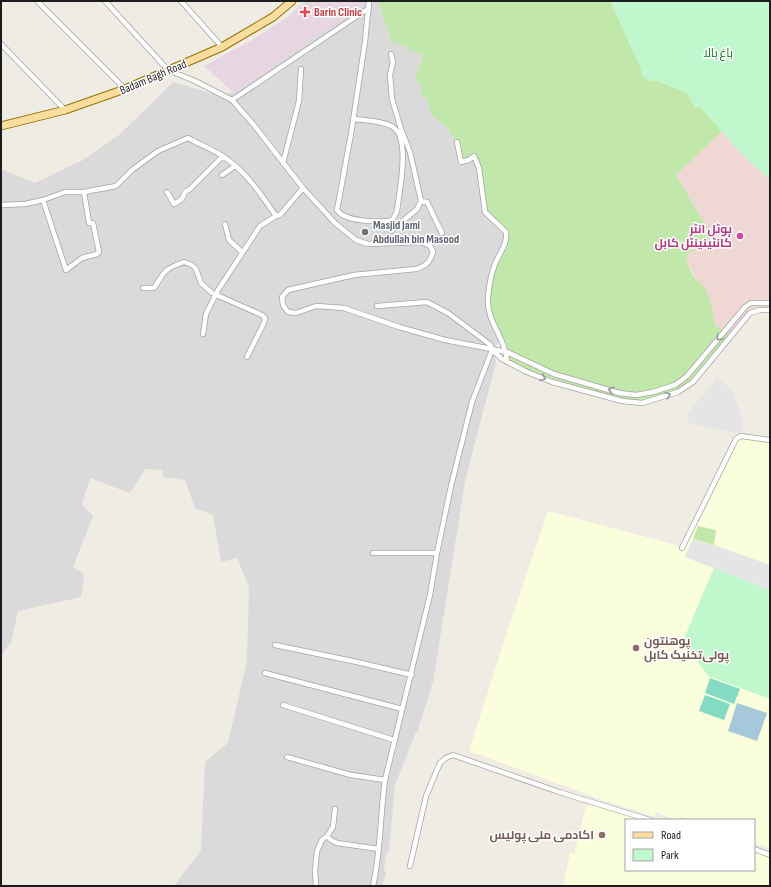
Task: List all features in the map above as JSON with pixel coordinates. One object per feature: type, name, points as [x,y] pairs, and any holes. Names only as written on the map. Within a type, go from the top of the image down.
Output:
[{"type":"main road","name":"Badam Bagh Road","points":[[3,123],[65,110],[125,90],[222,47],[273,17],[292,1]]},
{"type":"street","points":[[37,1],[125,90]]},
{"type":"street","points":[[104,1],[168,70],[195,81],[232,100],[253,124],[303,188],[335,223],[356,240],[368,244],[422,242],[430,246],[433,252],[431,260],[425,266],[416,269],[354,275],[288,290],[282,296],[282,305],[288,312],[296,313],[316,306],[344,308],[445,340],[507,352],[554,374],[619,392],[636,395],[653,392],[675,385],[687,376],[745,307],[751,303],[770,303]]},
{"type":"street","points":[[181,1],[222,47]]},
{"type":"street","points":[[354,119],[393,126],[398,131],[402,142],[404,159],[397,211],[393,219],[389,221],[357,220],[342,215],[337,210],[354,119],[365,42],[369,1]]},
{"type":"street","points":[[232,100],[368,8]]},
{"type":"street","points":[[1,44],[65,110]]},
{"type":"street","points":[[391,54],[392,62],[390,75],[392,99],[410,152],[421,201],[417,209],[391,231]]},
{"type":"street","points":[[283,163],[298,101],[300,69]]},
{"type":"street","points":[[1,205],[25,204],[43,200],[65,192],[84,192],[116,186],[132,170],[158,151],[188,138],[223,156],[235,166],[257,188],[276,216]]},
{"type":"street","points":[[457,142],[461,162],[469,160],[474,156],[479,168],[485,212],[506,232],[506,239],[492,273],[488,296],[488,307],[490,316],[507,352],[507,362]]},
{"type":"street","points":[[167,192],[174,204],[182,199],[185,192],[190,189],[223,156]]},
{"type":"street","points":[[222,175],[235,166]]},
{"type":"street","points":[[203,334],[206,314],[242,252],[260,226],[280,215],[303,188]]},
{"type":"street","points":[[43,200],[66,270],[82,258],[97,254],[99,252],[93,223],[89,222],[84,192]]},
{"type":"street","points":[[421,201],[427,202],[442,232]]},
{"type":"street","points":[[225,224],[229,240],[242,252]]},
{"type":"street","points":[[143,288],[154,288],[166,270],[184,262],[192,265],[196,269],[202,283],[212,293],[262,315],[265,318],[247,357]]},
{"type":"street","points":[[377,306],[427,302],[448,314],[488,343],[492,350],[507,362],[552,382],[622,401],[642,403],[678,392],[693,382],[750,313],[760,310],[770,310]]},
{"type":"street","points":[[731,322],[738,327]]},
{"type":"street","points":[[373,886],[379,849],[381,809],[385,780],[394,740],[412,675],[430,595],[437,552],[451,486],[472,402],[492,350]]},
{"type":"street","points":[[682,548],[736,439],[741,436],[770,440]]},
{"type":"street","points":[[373,553],[437,552]]},
{"type":"street","points":[[275,645],[412,675]]},
{"type":"street","points":[[265,673],[402,709]]},
{"type":"street","points":[[282,705],[394,740]]},
{"type":"street","points":[[410,866],[426,796],[440,763],[453,755],[647,819]]},
{"type":"street","points":[[287,757],[351,775],[385,780]]},
{"type":"street","points":[[316,886],[315,871],[317,851],[322,840],[327,836],[333,827],[335,809]]},
{"type":"street","points":[[327,836],[337,843],[379,849]]},
{"type":"street","points":[[755,849],[770,855]]},
{"type":"shaded area","points":[[305,1],[368,1],[234,93],[204,66],[252,40],[289,16]]},
{"type":"shaded area","points":[[368,1],[378,1],[391,40],[423,56],[415,79],[421,85],[421,95],[427,98],[432,116],[448,128],[451,135],[457,142],[474,156],[505,229],[501,339],[494,348],[496,362],[465,481],[433,683],[432,682],[418,729],[419,732],[416,732],[395,785],[389,851],[386,853],[384,870],[386,873],[382,886],[174,886],[201,850],[205,762],[228,743],[247,661],[249,587],[237,558],[221,562],[213,515],[195,508],[185,480],[163,477],[163,470],[145,469],[130,493],[90,478],[82,504],[93,516],[73,567],[84,574],[81,597],[18,611],[11,642],[1,656],[1,169],[35,183],[83,160],[119,135],[173,82],[210,93],[234,93]]},
{"type":"shaded area","name":"ہوٹل انٹر کانٹینینٹل کابل","points":[[722,131],[740,152],[770,180],[770,310],[750,313],[733,334],[715,326],[712,307],[705,287],[698,283],[688,263],[686,257],[690,252],[714,243],[707,228],[676,175]]},
{"type":"shaded area","points":[[717,378],[730,388],[739,408],[743,424],[742,431],[735,433],[688,423],[687,414]]},
{"type":"shaded area","name":"پوهنتون پولی‌تخنیک کابل","points":[[742,437],[770,441],[770,848],[755,843],[755,819],[688,819],[681,816],[680,819],[674,819],[656,812],[655,817],[592,796],[469,751],[548,511],[673,544],[683,549],[738,439]]},
{"type":"shaded area","points":[[693,539],[770,565],[770,590],[685,557]]},
{"type":"shaded area","name":"اکادمی ملی پولیس","points":[[590,801],[647,819],[625,819],[625,871],[755,871],[755,849],[770,855],[770,886],[563,886],[570,853],[574,854],[586,805],[589,806]]},
{"type":"green space","points":[[378,1],[610,1],[641,68],[642,76],[648,80],[657,81],[683,91],[687,94],[695,107],[700,107],[722,131],[676,175],[707,228],[714,243],[690,252],[686,257],[689,266],[695,278],[705,287],[712,307],[715,326],[733,334],[693,382],[678,392],[642,403],[622,401],[552,382],[507,362],[488,307],[492,273],[506,235],[485,212],[482,183],[474,156],[461,162],[455,138],[451,135],[448,128],[432,116],[427,99],[421,95],[421,85],[415,79],[423,56],[391,40]]},
{"type":"green space","name":"باغ بالا","points":[[610,1],[770,1],[770,180],[740,152],[700,107],[695,107],[687,94],[657,81],[648,80],[642,76],[641,68]]},
{"type":"green space","points":[[698,526],[716,530],[714,545],[693,539]]},
{"type":"green space","points":[[714,568],[770,590],[770,699],[708,676],[683,641]]},
{"type":"green space","points":[[710,678],[740,689],[734,704],[705,693]]},
{"type":"green space","points":[[705,695],[730,704],[724,720],[699,711]]},
{"type":"water","points":[[737,703],[767,713],[757,741],[728,731]]},
{"type":"place","name":"Barin Clinic","points":[[305,12]]},
{"type":"place","name":"Masjid Jami Abdullah bin Masood","points":[[365,232]]},
{"type":"place","name":"ہوٹل انٹر کانٹینینٹل کابل","points":[[740,236]]},
{"type":"place","name":"پوهنتون پولی‌تخنیک کابل","points":[[636,648]]},
{"type":"place","name":"اکادمی ملی پولیس","points":[[602,835]]}]
